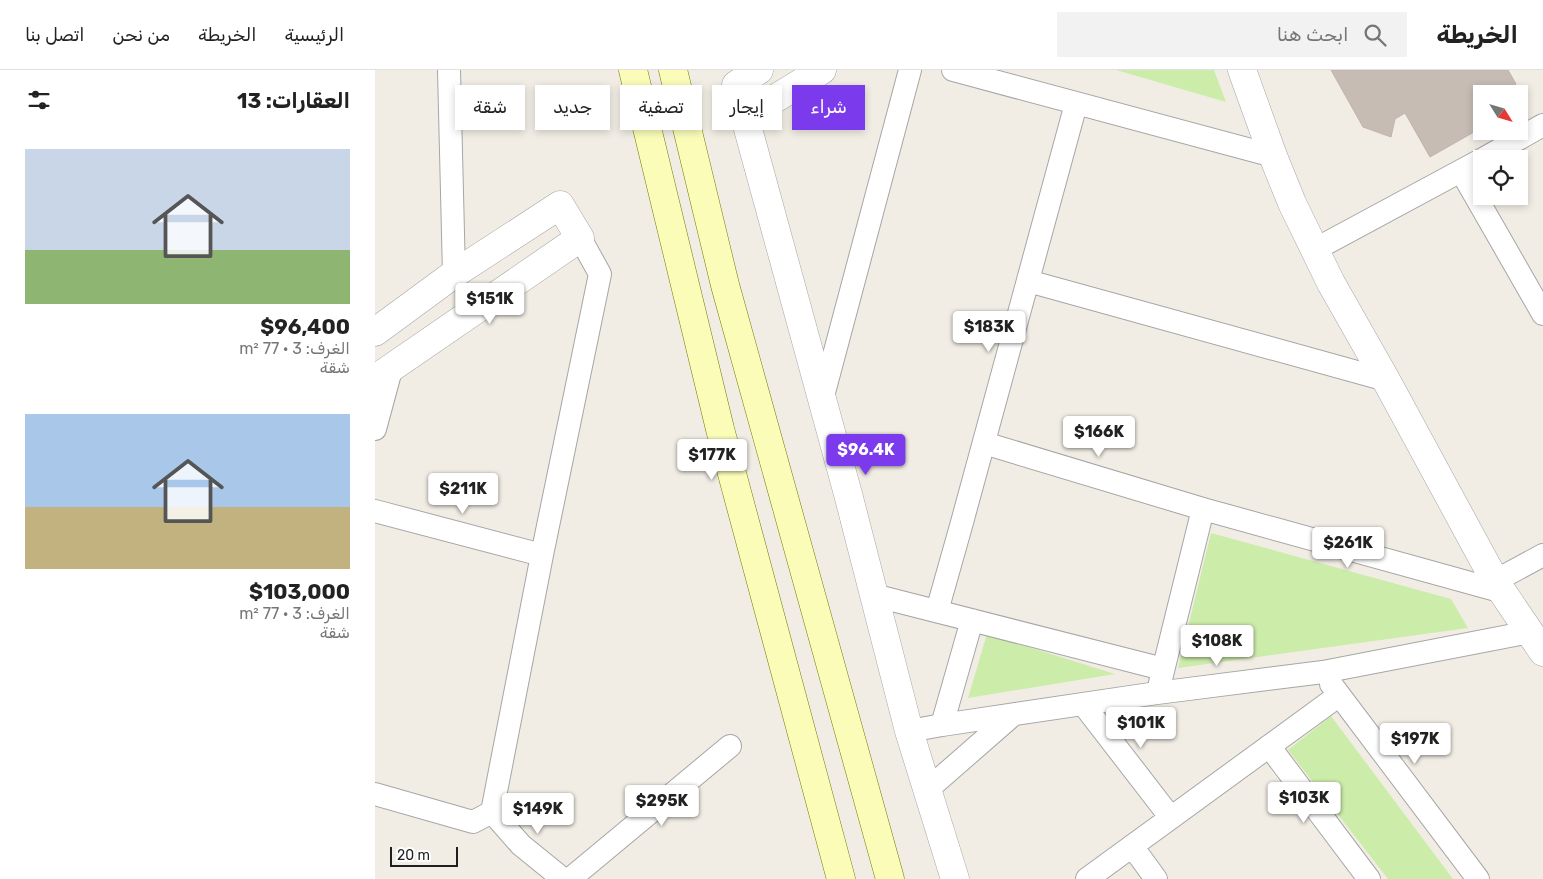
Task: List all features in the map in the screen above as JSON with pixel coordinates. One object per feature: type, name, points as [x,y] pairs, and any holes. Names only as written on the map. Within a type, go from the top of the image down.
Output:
[{"type":"main road","points":[[633,70],[720,429],[841,879]]},
{"type":"main road","points":[[673,70],[725,285],[890,879]]},
{"type":"street","points":[[449,70],[453,274]]},
{"type":"street","points":[[735,78],[759,70]]},
{"type":"street","points":[[782,94],[821,70]]},
{"type":"street","points":[[823,400],[910,70]]},
{"type":"street","points":[[953,70],[1273,156]]},
{"type":"street","points":[[909,731],[1157,693],[1536,642],[1499,587],[1314,250],[1273,156],[1242,70]]},
{"type":"street","points":[[937,611],[1076,104]]},
{"type":"street","points":[[1498,150],[1543,125]]},
{"type":"street","points":[[749,130],[823,400],[909,731],[955,879]]},
{"type":"street","points":[[1314,250],[1473,164]]},
{"type":"street","points":[[1461,171],[1543,314]]},
{"type":"street","points":[[375,332],[453,274],[559,205],[600,274],[542,554],[492,812]]},
{"type":"street","points":[[375,428],[383,373],[580,238]]},
{"type":"street","points":[[1028,281],[1387,380]]},
{"type":"street","points":[[984,443],[1203,509],[1499,587]]},
{"type":"street","points":[[1157,693],[1203,509]]},
{"type":"street","points":[[375,511],[542,554]]},
{"type":"street","points":[[1499,587],[1543,555]]},
{"type":"street","points":[[873,595],[1163,669]]},
{"type":"street","points":[[942,725],[972,620]]},
{"type":"street","points":[[1323,672],[1338,696],[1478,879]]},
{"type":"street","points":[[1087,879],[1338,696]]},
{"type":"street","points":[[1083,704],[1171,818]]},
{"type":"street","points":[[927,790],[1013,714]]},
{"type":"street","points":[[570,879],[730,746]]},
{"type":"street","points":[[1269,746],[1369,879]]},
{"type":"street","points":[[375,794],[473,822],[492,812]]},
{"type":"street","points":[[492,812],[521,845],[563,879]]},
{"type":"street","points":[[1131,846],[1156,879]]},
{"type":"green space","points":[[1116,70],[1214,70],[1226,102]]},
{"type":"green space","points":[[1211,533],[1451,599],[1468,628],[1178,668]]},
{"type":"green space","points":[[987,634],[1115,674],[968,698]]},
{"type":"green space","points":[[1331,716],[1453,879],[1388,879],[1288,750]]},
{"type":"building","points":[[1331,70],[1508,70],[1516,84],[1473,85],[1473,133],[1430,157],[1405,113],[1395,119],[1391,137],[1363,127]]}]
